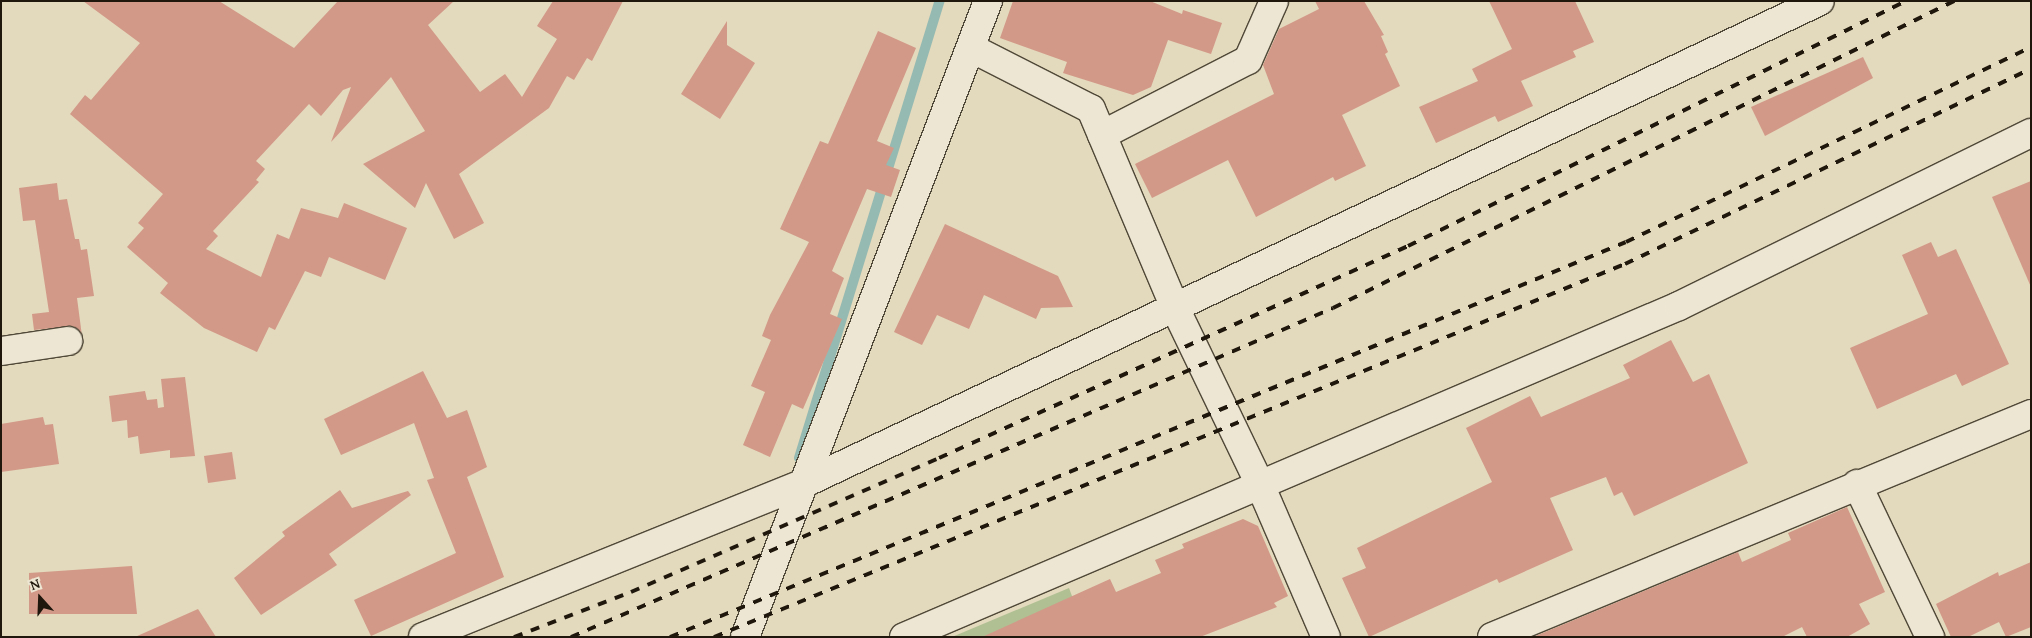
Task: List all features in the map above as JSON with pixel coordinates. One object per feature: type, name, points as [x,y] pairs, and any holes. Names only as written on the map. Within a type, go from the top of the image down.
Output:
[{"type":"street","points":[[745,637],[807,482],[973,49],[988,1]]},
{"type":"street","points":[[1102,135],[1248,60],[1274,1]]},
{"type":"street","points":[[423,637],[807,482],[1176,310],[1820,1]]},
{"type":"street","points":[[973,49],[1091,109],[1176,310],[1261,487],[1326,637]]},
{"type":"street","points":[[904,637],[1261,487],[1679,306],[2031,133]]},
{"type":"street","points":[[1,351],[68,341]]},
{"type":"street","points":[[1492,637],[1546,626],[1857,484],[2031,414]]},
{"type":"street","points":[[1857,484],[1930,637]]},
{"type":"green space","points":[[1069,588],[1087,637],[952,637]]},
{"type":"building","points":[[83,1],[219,1],[294,48],[338,1],[454,1],[428,25],[480,92],[505,74],[522,97],[557,39],[537,26],[553,1],[623,1],[592,61],[587,58],[574,80],[567,76],[549,108],[459,174],[484,223],[454,239],[426,183],[415,208],[363,164],[425,131],[391,77],[331,142],[351,87],[343,90],[321,116],[309,104],[256,161],[265,169],[256,180],[259,182],[213,231],[218,236],[206,249],[261,277],[277,234],[289,239],[301,208],[338,218],[344,203],[407,228],[385,280],[329,257],[321,277],[305,271],[275,330],[269,327],[257,352],[204,328],[160,293],[168,283],[127,247],[144,228],[138,223],[163,194],[70,114],[85,95],[91,100],[140,43]]},
{"type":"building","points":[[1013,1],[1150,1],[1182,14],[1183,10],[1222,23],[1211,54],[1168,40],[1151,87],[1133,95],[1063,73],[1067,62],[1000,38]]},
{"type":"building","points":[[1315,1],[1364,1],[1384,35],[1381,36],[1388,52],[1385,54],[1400,86],[1342,115],[1366,166],[1335,181],[1333,177],[1256,217],[1228,160],[1152,198],[1135,164],[1274,94],[1263,65],[1279,29],[1319,9]]},
{"type":"building","points":[[1489,1],[1575,1],[1594,42],[1573,51],[1576,57],[1521,81],[1533,106],[1498,122],[1495,116],[1436,143],[1419,107],[1478,81],[1472,69],[1512,49]]},
{"type":"building","points":[[727,21],[727,45],[755,63],[720,119],[681,94]]},
{"type":"building","points":[[878,31],[916,48],[877,141],[894,148],[886,165],[900,170],[891,197],[867,189],[832,271],[844,278],[830,314],[842,319],[803,409],[792,404],[770,457],[743,445],[765,392],[751,386],[771,340],[762,336],[770,315],[809,242],[780,229],[820,141],[828,144]]},
{"type":"building","points":[[1863,57],[1873,78],[1765,136],[1751,107]]},
{"type":"building","points":[[2031,181],[2031,287],[1992,197]]},
{"type":"building","points":[[57,183],[59,200],[67,199],[75,239],[79,239],[81,250],[87,249],[94,296],[77,298],[82,336],[73,326],[34,330],[32,314],[49,312],[35,220],[23,221],[19,188]]},
{"type":"building","points":[[945,224],[1058,276],[1073,307],[1041,308],[1036,319],[984,295],[969,329],[937,315],[922,345],[894,332]]},
{"type":"building","points":[[1931,242],[1938,257],[1956,249],[2009,364],[1962,386],[1956,374],[1877,409],[1850,348],[1928,314],[1902,255]]},
{"type":"building","points":[[1671,340],[1693,382],[1709,374],[1748,463],[1634,516],[1622,492],[1614,496],[1606,477],[1550,498],[1573,550],[1499,583],[1497,579],[1369,637],[1342,578],[1366,568],[1357,548],[1492,482],[1466,428],[1530,396],[1541,417],[1630,378],[1623,365]]},
{"type":"building","points":[[423,371],[447,418],[467,410],[487,467],[467,477],[504,577],[371,636],[354,600],[456,553],[427,480],[434,478],[414,423],[341,455],[324,419]]},
{"type":"building","points":[[185,377],[195,456],[170,458],[170,450],[140,454],[138,436],[128,438],[127,420],[112,422],[109,396],[145,391],[147,400],[157,399],[158,408],[164,407],[161,379]]},
{"type":"building","points":[[43,417],[45,425],[53,424],[59,464],[1,472],[1,424]]},
{"type":"building","points":[[232,452],[236,479],[208,483],[204,456]]},
{"type":"building","points":[[340,490],[352,508],[408,491],[411,495],[329,554],[337,565],[261,615],[234,578],[285,536],[282,532]]},
{"type":"building","points":[[1847,507],[1885,592],[1859,604],[1870,624],[1847,637],[1807,637],[1802,627],[1782,637],[1533,637],[1738,552],[1742,562],[1791,540],[1788,533]]},
{"type":"building","points":[[1243,519],[1258,526],[1288,596],[1274,603],[1277,607],[1200,637],[982,637],[1110,579],[1116,592],[1161,573],[1155,560],[1184,548],[1182,544]]},
{"type":"building","points":[[2031,562],[2031,627],[2006,637],[1999,622],[1968,637],[1951,637],[1936,604],[1998,572],[1999,576]]},
{"type":"building","points":[[132,566],[137,614],[29,614],[29,573]]},
{"type":"building","points":[[198,609],[216,637],[135,637]]},
{"type":"waterway","points":[[799,458],[940,1]]},
{"type":"railway","points":[[514,637],[631,592],[939,458],[1408,246],[1906,1]]},
{"type":"railway","points":[[571,637],[1333,308],[1954,1]]},
{"type":"railway","points":[[670,637],[1626,242],[2031,47]]},
{"type":"railway","points":[[714,637],[1625,264],[2031,69]]}]
